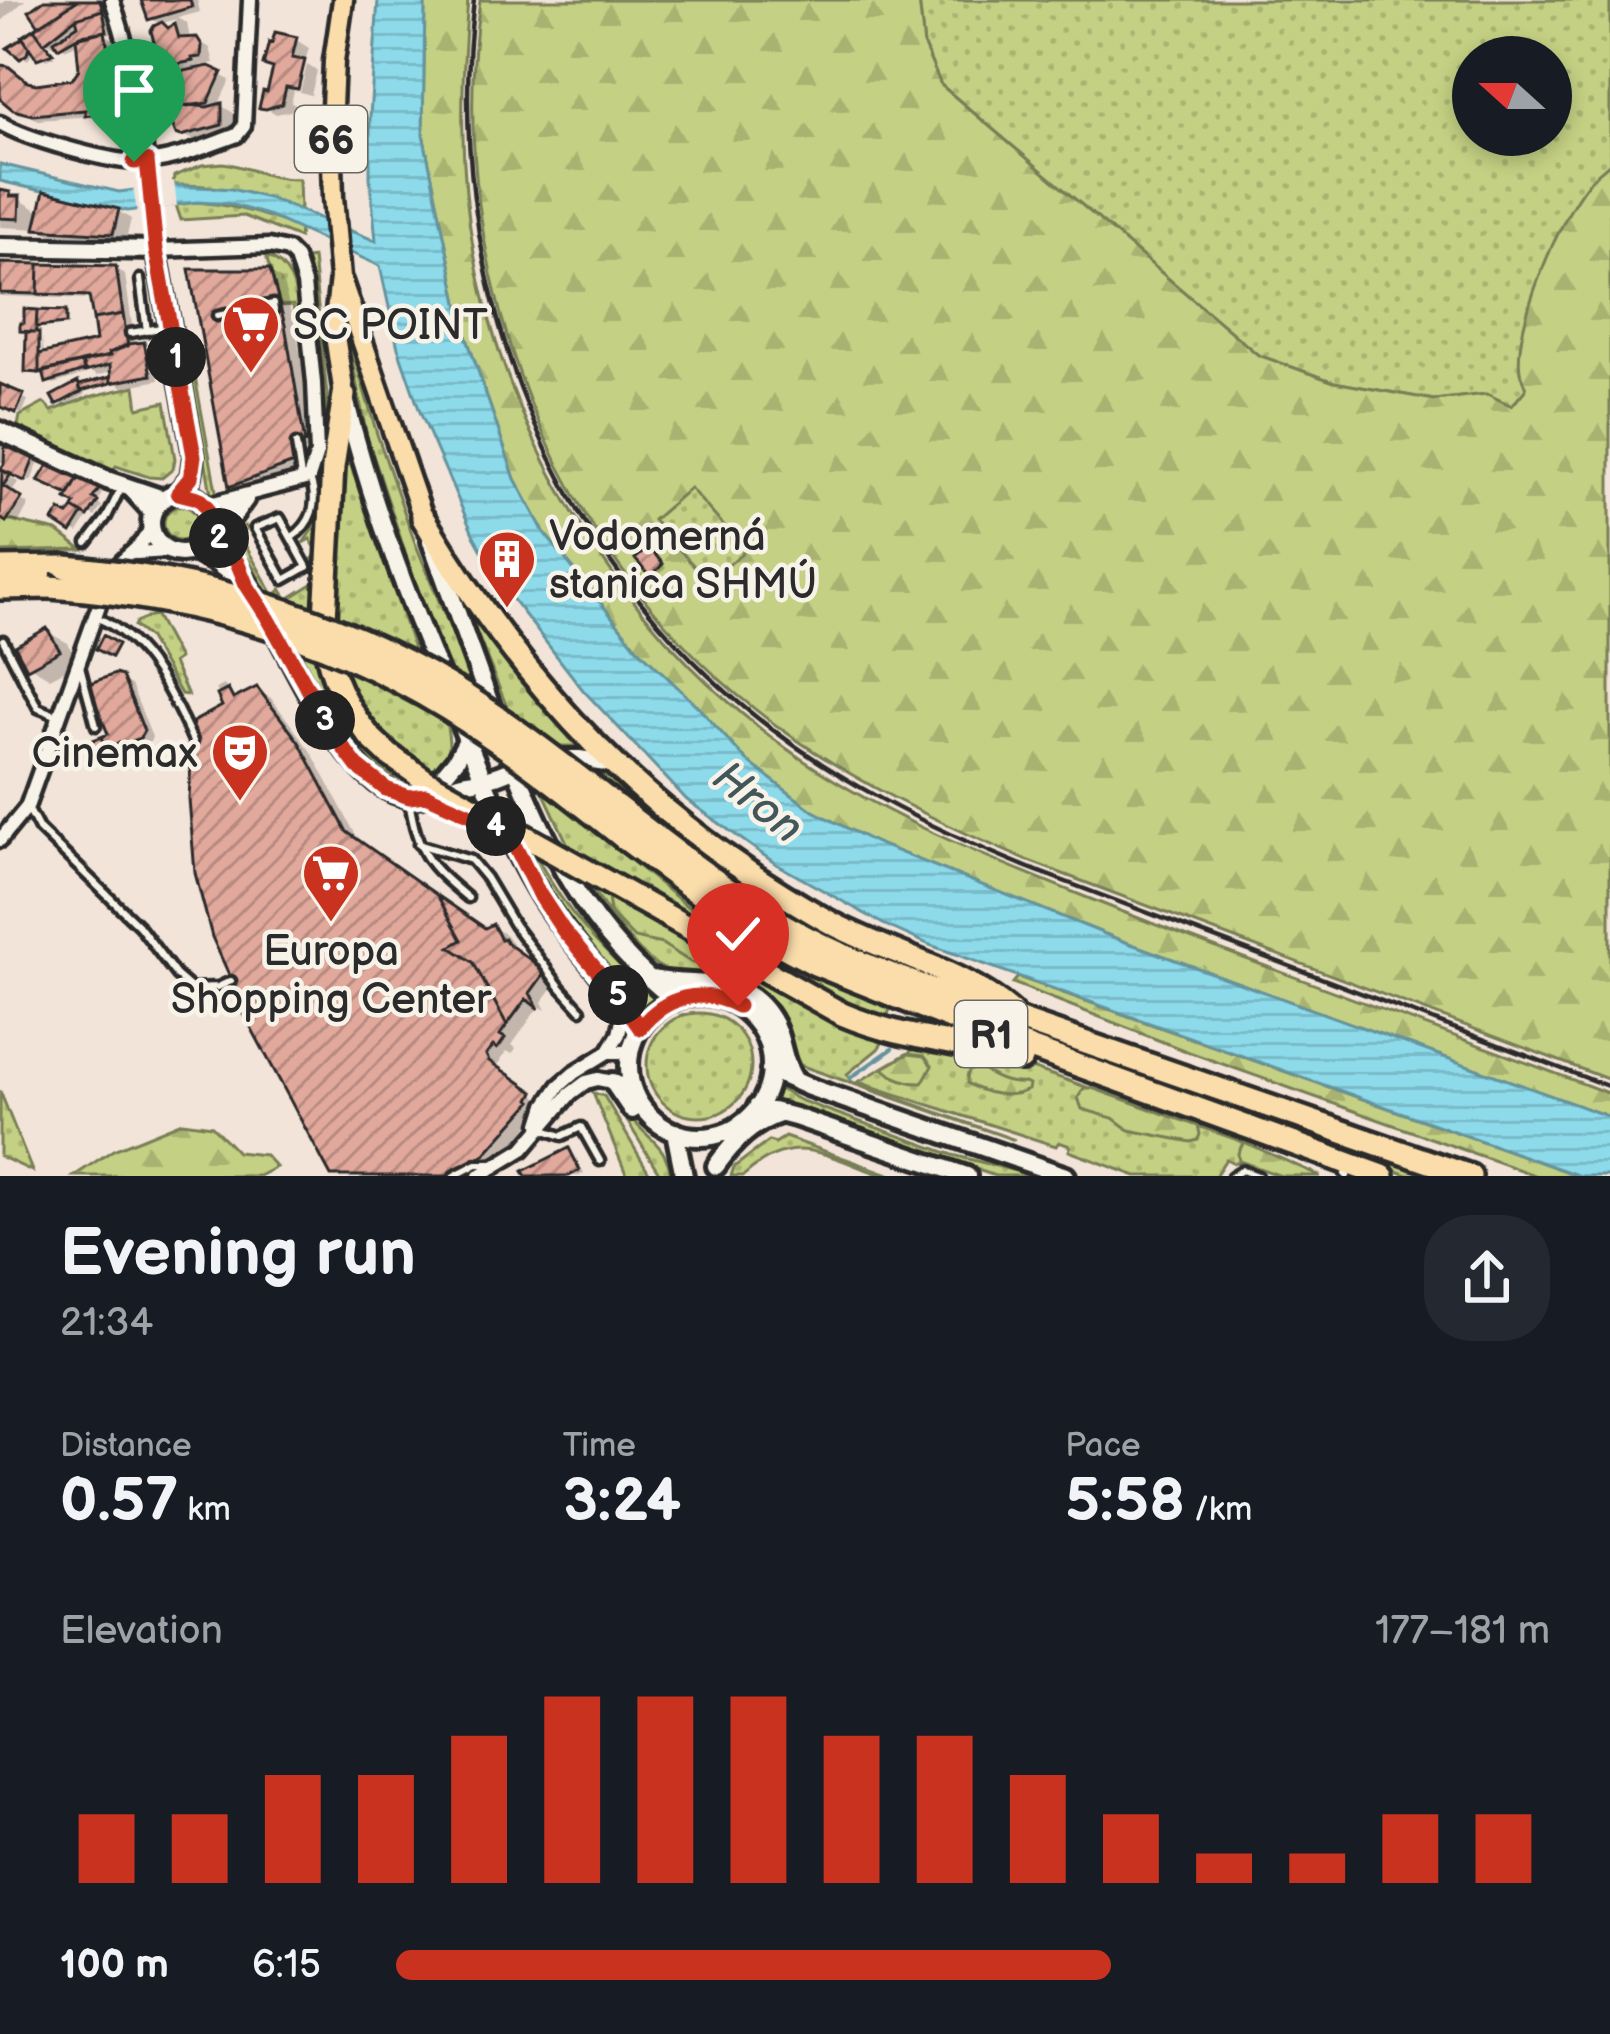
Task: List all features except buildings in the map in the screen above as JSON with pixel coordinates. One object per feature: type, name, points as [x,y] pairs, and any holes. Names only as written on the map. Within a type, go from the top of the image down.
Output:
[{"type":"highway","points":[[344,394],[333,466],[324,638],[337,689],[370,737],[388,754],[428,782],[871,1027],[1023,1059],[1346,1175],[1370,1176]]},
{"type":"highway","points":[[423,518],[509,649],[651,800],[789,899],[871,943],[986,991],[1020,1021]]},
{"type":"highway","name":"R1","points":[[0,568],[65,567],[168,580],[277,608],[346,634],[416,667],[480,705],[541,748],[737,922],[815,964],[975,1028],[1383,1176]]},
{"type":"highway","name":"R1","points":[[0,588],[127,594],[200,607],[340,653],[469,722],[631,830],[824,946],[1020,1021],[1470,1176]]},
{"type":"main road","name":"66","points":[[343,0],[331,116],[340,278],[334,329],[344,394]]},
{"type":"main road","points":[[0,247],[156,250],[194,456],[191,477],[151,522],[160,545],[168,551],[194,551],[246,584]]},
{"type":"main road","name":"66","points":[[340,278],[423,518]]},
{"type":"main road","points":[[344,394],[396,564],[507,831],[563,930],[640,1028]]},
{"type":"main road","points":[[0,431],[123,487],[198,498],[334,735],[357,766],[386,789],[507,831]]},
{"type":"main road","points":[[194,551],[208,537],[209,518]]},
{"type":"main road","points":[[423,518],[527,802],[549,848],[581,900],[646,978],[675,1000]]},
{"type":"main road","points":[[417,796],[442,778],[467,740]]},
{"type":"main road","points":[[417,796],[559,759],[613,764]]},
{"type":"main road","points":[[646,978],[719,983],[745,994],[776,1027],[785,1065],[797,1082]]},
{"type":"main road","points":[[613,1082],[641,1121],[677,1141],[725,1132],[757,1107],[770,1070],[769,1052],[749,1015],[738,1006],[704,995],[675,1000],[640,1028],[631,1052],[632,1086],[649,1115],[677,1141],[684,1176]]},
{"type":"main road","points":[[770,1070],[1066,1176]]},
{"type":"main road","points":[[757,1107],[967,1176]]},
{"type":"main road","points":[[714,1171],[733,1142],[782,1113]]},
{"type":"main road","points":[[714,1171],[725,1132]]},
{"type":"street","points":[[112,0],[145,135],[156,250],[279,247],[296,258],[304,284],[316,453],[305,479],[253,496],[209,518]]},
{"type":"street","points":[[0,123],[26,136],[134,162],[184,152],[242,131],[250,0]]},
{"type":"street","points":[[123,487],[139,498],[151,522],[135,553]]},
{"type":"street","points":[[226,549],[230,524],[253,496]]},
{"type":"street","points":[[0,840],[27,807],[116,565],[135,553],[168,551]]},
{"type":"street","points":[[539,1127],[559,1086],[608,1052],[619,1034],[626,1006]]},
{"type":"street","points":[[608,1052],[631,1052]]},
{"type":"street","points":[[479,1176],[523,1149],[569,1094],[586,1082],[598,1079],[632,1086]]},
{"type":"lane","points":[[140,279],[147,331]]},
{"type":"lane","points":[[217,316],[273,304],[274,310]]},
{"type":"lane","points":[[250,308],[254,329]]},
{"type":"lane","points":[[130,333],[170,326]]},
{"type":"lane","points":[[291,538],[304,529],[313,513],[313,488],[305,479],[296,444]]},
{"type":"lane","points":[[87,543],[123,487]]},
{"type":"lane","points":[[280,518],[291,538],[307,567],[284,580],[255,528],[280,518]]},
{"type":"lane","points":[[95,616],[136,642],[193,741]]},
{"type":"lane","points":[[3,640],[38,708],[58,716]]},
{"type":"lane","points":[[78,660],[95,726]]},
{"type":"lane","points":[[417,796],[418,844],[432,868],[468,898]]},
{"type":"lane","points":[[27,807],[39,830],[139,926],[191,988],[218,987],[231,981]]},
{"type":"lane","points":[[418,844],[470,860],[581,1010]]},
{"type":"lane","points":[[539,1127],[562,1136],[581,1127],[600,1161]]},
{"type":"lane","points":[[454,1176],[477,1164],[502,1164]]},
{"type":"lane","points":[[1232,1176],[1242,1170],[1258,1176]]},
{"type":"green space","points":[[425,0],[468,0],[463,127],[469,221],[491,323],[514,391],[578,522],[665,638],[716,690],[811,765],[894,814],[1179,934],[1610,1094],[1610,1117],[1120,940],[876,843],[813,811],[747,761],[637,648],[545,534],[515,479],[463,327],[423,134]]},
{"type":"green space","points":[[480,0],[919,0],[924,46],[941,85],[1258,355],[1334,382],[1434,400],[1487,394],[1512,406],[1526,389],[1520,351],[1541,273],[1577,199],[1610,163],[1610,1080],[1026,860],[961,831],[806,746],[699,660],[631,582],[575,496],[531,404],[498,305],[479,204],[473,102]],"holes":[[[690,488],[745,550],[709,583],[653,520]]]},
{"type":"green space","points":[[919,0],[1610,0],[1610,163],[1588,183],[1520,371],[1526,389],[1512,406],[1487,394],[1434,400],[1334,382],[1258,355],[941,85],[924,46]]},
{"type":"green space","points":[[223,163],[299,179],[300,210],[238,191],[173,185],[174,176]]},
{"type":"green space","points":[[197,202],[275,219],[300,229],[299,238],[244,216],[181,220],[176,205]]},
{"type":"green space","points":[[266,256],[288,274],[301,320],[295,321],[293,305],[280,306]]},
{"type":"green space","points":[[313,258],[327,395],[318,617],[271,599],[235,543],[238,523],[247,528],[240,536],[274,596],[281,589],[288,599],[317,581],[311,560],[319,553],[310,539],[303,543],[319,520],[324,434],[307,259]]},
{"type":"green space","points":[[346,329],[414,540],[475,689],[451,674],[419,594],[367,437]]},
{"type":"green space","points":[[194,371],[217,496],[211,494],[190,372]]},
{"type":"green space","points":[[135,386],[138,408],[165,402],[175,459],[173,469],[162,478],[116,466],[112,472],[18,426],[20,416],[44,403],[52,411]]},
{"type":"green space","points":[[347,454],[416,655],[333,616]]},
{"type":"green space","points":[[690,487],[746,551],[708,583],[653,520]]},
{"type":"green space","points":[[181,506],[193,511],[198,523],[193,535],[181,540],[169,535],[164,523],[169,511]]},
{"type":"green space","points":[[0,518],[57,531],[82,550],[0,552]]},
{"type":"green space","points":[[468,606],[499,651],[581,746],[558,746],[509,712]]},
{"type":"green space","points":[[155,614],[179,659],[173,663],[188,695],[181,694],[148,637],[134,626]]},
{"type":"green space","points":[[298,649],[316,656],[331,697],[352,730],[413,783],[393,777],[358,749]]},
{"type":"green space","points":[[341,667],[446,722],[449,750],[441,767],[435,772],[378,728]]},
{"type":"green space","points":[[590,772],[616,780],[665,822],[885,961],[834,940],[769,904]]},
{"type":"green space","points":[[541,787],[687,906],[809,973],[891,1006],[885,1023],[569,847]]},
{"type":"green space","points":[[509,799],[541,866],[581,924],[634,978],[665,996],[645,1011],[541,878],[506,802]]},
{"type":"green space","points":[[585,880],[884,1040],[847,1074],[852,1082],[1015,1140],[797,1063],[764,1010],[743,987],[716,975],[680,973],[650,961]]},
{"type":"green space","points":[[608,897],[707,952],[718,964],[692,963],[662,944],[634,938],[610,913]]},
{"type":"green space","points":[[1018,977],[1580,1176],[1537,1176],[1186,1051],[1013,983]]},
{"type":"green space","points":[[699,1013],[719,1017],[736,1028],[747,1045],[751,1065],[747,1085],[736,1102],[719,1113],[699,1117],[679,1113],[662,1102],[651,1085],[647,1065],[651,1045],[662,1028],[679,1017]]},
{"type":"green space","points":[[968,1015],[1104,1059],[1429,1176],[1410,1176]]},
{"type":"green space","points":[[920,1046],[1026,1066],[1235,1139],[1320,1176],[1281,1176],[1226,1159],[1215,1176],[1136,1176],[1069,1151],[1070,1146],[1059,1142],[1056,1146],[858,1082]]},
{"type":"green space","points":[[908,1054],[924,1056],[932,1066],[922,1083],[901,1079],[883,1068]]},
{"type":"green space","points":[[979,1067],[1000,1080],[1025,1083],[1028,1090],[1005,1095],[973,1087],[967,1083],[968,1074]]},
{"type":"green space","points":[[774,1086],[799,1100],[953,1155],[1035,1176],[995,1176],[788,1105],[768,1104]]},
{"type":"green space","points":[[1084,1088],[1198,1126],[1198,1140],[1129,1130],[1113,1118],[1082,1109],[1078,1098]]},
{"type":"green space","points":[[608,1090],[662,1150],[671,1176],[661,1176]]},
{"type":"green space","points":[[0,1091],[32,1171],[0,1156]]},
{"type":"green space","points":[[593,1093],[604,1096],[651,1176],[624,1176]]},
{"type":"green space","points":[[182,1122],[212,1126],[237,1152],[265,1155],[276,1167],[259,1176],[74,1176],[113,1150]]},
{"type":"green space","points":[[785,1137],[894,1176],[797,1150],[771,1156],[743,1176],[731,1176],[734,1167],[769,1141]]},
{"type":"green space","points":[[1244,1142],[1320,1176],[1281,1176],[1239,1161]]},
{"type":"water","name":"Hron","points":[[378,0],[425,0],[423,134],[463,327],[515,479],[545,534],[637,648],[747,761],[813,811],[876,843],[1120,940],[1610,1117],[1610,1176],[1580,1176],[930,945],[776,864],[687,800],[583,690],[500,583],[474,536],[420,412],[398,348],[380,266],[267,215],[229,204],[197,202],[127,211],[0,181],[0,164],[119,192],[173,185],[231,189],[272,199],[376,241],[370,116]]},
{"type":"pier","points":[[174,181],[177,206],[137,212],[133,187]]},
{"type":"waterway","points":[[850,1078],[892,1049]]},
{"type":"waterway","points":[[654,1176],[657,1173]]},
{"type":"railway","points":[[474,0],[468,99],[474,197],[491,294],[520,388],[560,478],[611,562],[673,640],[745,708],[811,757],[954,836],[1610,1087]]},
{"type":"place","name":"SC POINT","points":[[251,375]]},
{"type":"place","name":"Vodomerná stanica SHMÚ","points":[[507,610]]},
{"type":"place","name":"Cinemax","points":[[240,803]]},
{"type":"place","name":"Europa Shopping Center","points":[[331,924]]},
{"type":"route","points":[[134,162],[147,161],[156,250],[194,456],[191,477],[178,493],[198,498],[206,506],[211,528],[237,562],[334,735],[357,766],[386,789],[409,797],[426,795],[507,831],[563,930],[640,1028],[660,1008],[687,996],[711,996],[738,1006]]}]
